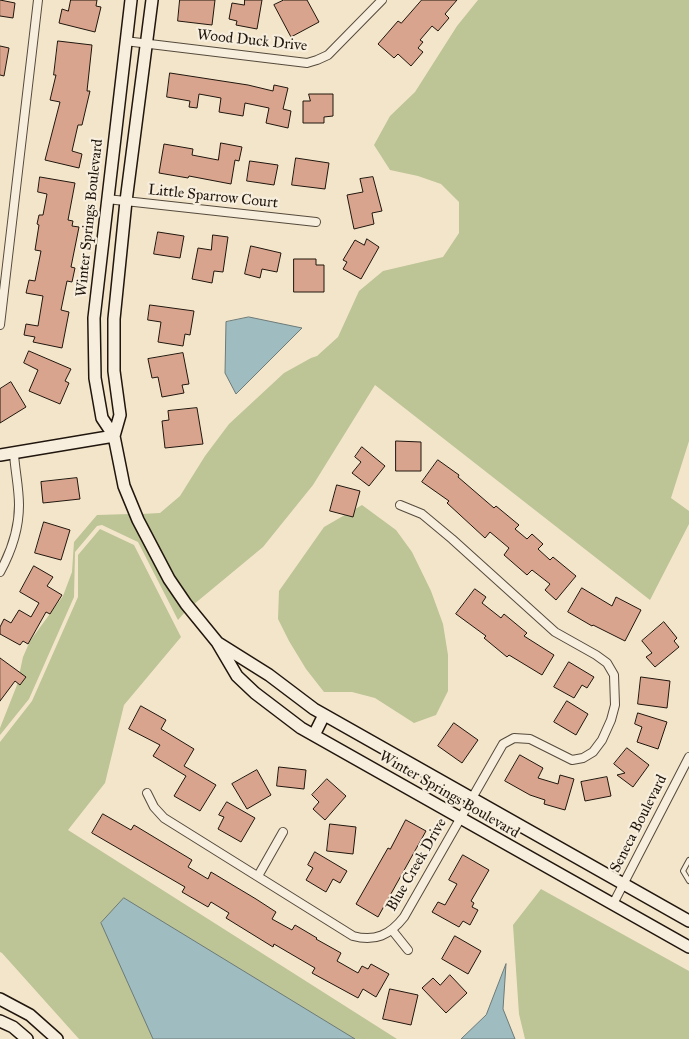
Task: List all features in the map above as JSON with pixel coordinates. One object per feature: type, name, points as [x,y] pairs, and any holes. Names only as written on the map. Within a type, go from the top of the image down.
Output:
[{"type":"street","points":[[0,326],[38,0]]},
{"type":"street","name":"Winter Springs Boulevard","points":[[130,0],[94,318],[94,378],[102,418],[114,436],[124,486],[149,542],[169,579],[186,604],[217,642],[237,676],[301,728],[689,947]]},
{"type":"street","name":"Winter Springs Boulevard","points":[[114,436],[120,415],[114,371],[114,319],[126,201],[152,0]]},
{"type":"street","name":"Wood Duck Drive","points":[[125,41],[307,63],[328,55],[382,0]]},
{"type":"street","name":"Little Sparrow Court","points":[[107,199],[316,222]]},
{"type":"street","points":[[0,455],[114,436]]},
{"type":"street","points":[[0,572],[6,562],[15,534],[19,504],[14,454]]},
{"type":"street","name":"Blue Creek Drive","points":[[147,793],[154,807],[164,818],[353,936],[372,939],[381,937],[392,930],[404,917],[504,744],[514,738],[530,740],[572,760],[583,758],[593,752],[602,740],[615,705],[614,675],[607,663],[555,632],[422,514],[400,505]]},
{"type":"street","name":"Winter Springs Boulevard","points":[[217,642],[269,674],[324,715],[689,921]]},
{"type":"street","points":[[314,735],[324,715]]},
{"type":"street","name":"Seneca Boulevard","points":[[613,904],[689,757]]},
{"type":"street","points":[[258,876],[284,832]]},
{"type":"street","points":[[392,930],[408,950]]},
{"type":"street","points":[[0,1000],[30,1015],[57,1039]]},
{"type":"street","points":[[0,1021],[13,1027],[28,1039]]},
{"type":"lane","points":[[689,860],[683,871],[689,881]]},
{"type":"green space","points":[[478,0],[689,0],[689,441],[671,498],[689,511],[689,524],[650,600],[375,385],[313,485],[263,547],[193,605],[174,576],[141,514],[160,513],[180,496],[205,456],[229,424],[284,373],[317,356],[338,337],[359,291],[383,271],[443,257],[459,233],[459,202],[441,184],[418,176],[390,170],[374,145],[390,116],[415,92],[457,26]]},
{"type":"green space","points":[[362,505],[396,530],[412,552],[431,591],[443,624],[448,655],[448,691],[436,715],[414,723],[375,698],[352,692],[324,692],[306,669],[278,619],[279,591],[324,527]]},
{"type":"green space","points":[[129,514],[162,579],[185,612],[178,620],[138,542],[102,525],[97,526],[75,552],[74,597],[29,699],[0,735],[0,728],[17,685],[23,657],[30,641],[63,596],[72,572],[74,542],[97,515]]},
{"type":"green space","points":[[100,529],[134,545],[181,637],[124,705],[105,783],[68,830],[397,1039],[79,1039],[0,952],[0,742],[32,701],[78,597],[78,555]]},
{"type":"green space","points":[[541,889],[689,971],[689,1039],[525,1039],[519,1014],[513,925]]},
{"type":"water","points":[[249,317],[302,328],[236,394],[225,373],[226,322]]},
{"type":"water","points":[[124,898],[355,1039],[153,1039],[101,923]]},
{"type":"water","points":[[506,964],[503,1009],[515,1039],[461,1039],[486,1015]]},
{"type":"building","points":[[0,0],[15,3],[13,18],[0,16]]},
{"type":"building","points":[[71,0],[97,0],[96,6],[101,7],[95,32],[59,23],[62,9],[68,11]]},
{"type":"building","points":[[180,0],[215,0],[212,25],[178,21]]},
{"type":"building","points":[[245,0],[262,0],[257,29],[236,25],[237,21],[229,19],[232,3],[244,5]]},
{"type":"building","points":[[284,0],[307,0],[319,22],[291,37],[274,5]]},
{"type":"building","points":[[422,0],[457,0],[445,14],[449,18],[438,31],[432,26],[420,40],[423,42],[418,48],[423,52],[411,66],[398,54],[394,58],[378,44],[398,21],[401,23]]},
{"type":"building","points":[[58,41],[92,45],[87,91],[90,91],[82,125],[78,125],[72,151],[82,154],[79,168],[45,160],[60,102],[50,100],[56,75],[54,75]]},
{"type":"building","points":[[0,46],[9,48],[4,76],[0,75]]},
{"type":"building","points":[[170,73],[248,85],[273,91],[274,85],[288,88],[283,109],[291,111],[288,128],[266,123],[269,108],[245,103],[243,116],[219,112],[221,98],[199,94],[197,108],[189,107],[190,101],[167,97]]},
{"type":"building","points":[[309,94],[333,94],[333,116],[324,117],[324,123],[303,123],[303,101],[310,101]]},
{"type":"building","points":[[221,143],[242,147],[239,161],[235,160],[231,184],[189,176],[188,178],[159,173],[164,144],[193,149],[192,155],[218,160]]},
{"type":"building","points":[[296,158],[329,163],[325,189],[292,185]]},
{"type":"building","points":[[250,161],[278,165],[274,185],[247,181]]},
{"type":"building","points":[[40,177],[75,183],[68,220],[73,221],[72,226],[79,227],[71,267],[75,268],[72,282],[67,281],[61,310],[69,312],[62,348],[33,342],[35,337],[24,335],[26,324],[38,326],[43,296],[26,293],[29,280],[35,281],[41,251],[35,250],[39,225],[37,224],[39,215],[43,215],[47,194],[38,192]]},
{"type":"building","points":[[373,177],[382,211],[372,213],[374,224],[354,229],[347,195],[363,192],[360,179]]},
{"type":"building","points":[[158,232],[184,236],[180,258],[154,254]]},
{"type":"building","points":[[213,235],[228,237],[223,272],[214,271],[212,283],[192,279],[198,248],[211,250]]},
{"type":"building","points":[[367,239],[379,247],[361,279],[343,269],[347,262],[343,260],[355,240],[364,245]]},
{"type":"building","points":[[251,246],[281,253],[277,272],[262,269],[260,278],[245,274]]},
{"type":"building","points":[[294,259],[316,259],[316,265],[324,265],[324,292],[294,292]]},
{"type":"building","points":[[150,305],[194,311],[190,335],[185,334],[183,346],[158,342],[161,322],[148,320]]},
{"type":"building","points":[[29,351],[71,369],[65,381],[69,383],[60,404],[29,391],[38,370],[24,363]]},
{"type":"building","points":[[183,353],[189,384],[182,385],[184,393],[162,397],[158,377],[152,378],[148,359]]},
{"type":"building","points":[[11,382],[26,407],[0,423],[0,389]]},
{"type":"building","points":[[197,408],[203,444],[165,448],[162,421],[169,420],[168,411]]},
{"type":"building","points":[[396,441],[421,442],[421,471],[396,471]]},
{"type":"building","points":[[362,447],[385,466],[369,486],[352,473],[361,462],[355,457]]},
{"type":"building","points":[[438,460],[459,475],[458,477],[494,508],[496,506],[519,525],[515,529],[527,539],[532,534],[543,544],[538,549],[550,560],[553,557],[576,576],[556,600],[545,590],[550,584],[532,570],[527,575],[504,555],[509,548],[490,532],[485,538],[447,503],[449,501],[422,482]]},
{"type":"building","points":[[77,478],[80,499],[43,503],[41,482]]},
{"type":"building","points":[[337,485],[360,491],[353,517],[330,511]]},
{"type":"building","points":[[44,522],[70,530],[61,560],[35,553]]},
{"type":"building","points":[[34,566],[53,577],[47,586],[62,595],[50,614],[46,612],[28,644],[23,641],[20,645],[0,634],[0,627],[4,619],[11,623],[19,610],[31,617],[39,603],[20,592]]},
{"type":"building","points":[[582,588],[612,606],[616,597],[641,610],[625,641],[592,626],[568,612]]},
{"type":"building","points":[[475,589],[486,597],[482,603],[501,618],[504,614],[527,633],[524,636],[554,655],[542,675],[509,655],[507,657],[484,638],[486,636],[456,614]]},
{"type":"building","points":[[664,622],[677,638],[674,641],[679,647],[655,667],[646,657],[652,653],[642,641]]},
{"type":"building","points":[[0,658],[26,677],[20,685],[15,681],[0,701]]},
{"type":"building","points":[[569,662],[594,677],[587,688],[582,685],[574,698],[554,687]]},
{"type":"building","points":[[641,677],[670,681],[667,708],[638,704]]},
{"type":"building","points":[[567,701],[588,714],[576,735],[554,722]]},
{"type":"building","points":[[141,706],[166,720],[161,729],[194,749],[184,766],[216,785],[200,811],[174,796],[186,776],[153,756],[160,745],[129,729]]},
{"type":"building","points":[[638,713],[667,722],[658,749],[637,742],[642,727],[635,724]]},
{"type":"building","points":[[454,723],[478,740],[462,763],[438,746]]},
{"type":"building","points":[[627,748],[649,765],[633,787],[617,775],[625,773],[614,764]]},
{"type":"building","points":[[520,755],[543,768],[538,778],[558,784],[560,775],[574,779],[565,810],[544,804],[545,800],[530,795],[505,781]]},
{"type":"building","points":[[279,767],[306,770],[304,789],[277,786]]},
{"type":"building","points":[[257,770],[271,795],[247,809],[232,784]]},
{"type":"building","points":[[607,777],[611,796],[585,801],[581,782]]},
{"type":"building","points":[[327,779],[346,796],[325,820],[313,809],[319,802],[312,795]]},
{"type":"building","points":[[227,802],[255,818],[241,842],[218,829],[224,817],[219,815]]},
{"type":"building","points":[[103,814],[131,830],[134,825],[192,860],[188,867],[208,879],[211,872],[256,899],[276,912],[272,919],[292,930],[295,925],[341,953],[337,961],[358,973],[362,966],[368,969],[371,964],[389,974],[376,997],[363,989],[358,998],[312,973],[315,968],[274,944],[273,947],[226,918],[229,913],[211,902],[208,907],[182,892],[185,887],[92,833]]},
{"type":"building","points":[[406,820],[426,831],[378,917],[356,904]]},
{"type":"building","points":[[330,824],[356,827],[353,854],[327,851]]},
{"type":"building","points":[[315,852],[347,871],[340,883],[333,879],[326,892],[306,880],[313,868],[308,865]]},
{"type":"building","points":[[463,855],[489,870],[471,901],[474,903],[472,907],[478,910],[470,925],[463,921],[459,927],[432,912],[438,902],[445,905],[457,884],[449,880]]},
{"type":"building","points":[[455,936],[481,951],[468,974],[442,959]]},
{"type":"building","points":[[450,975],[467,993],[446,1013],[422,988],[433,978],[440,985]]},
{"type":"building","points":[[390,989],[418,995],[411,1025],[383,1019]]}]
